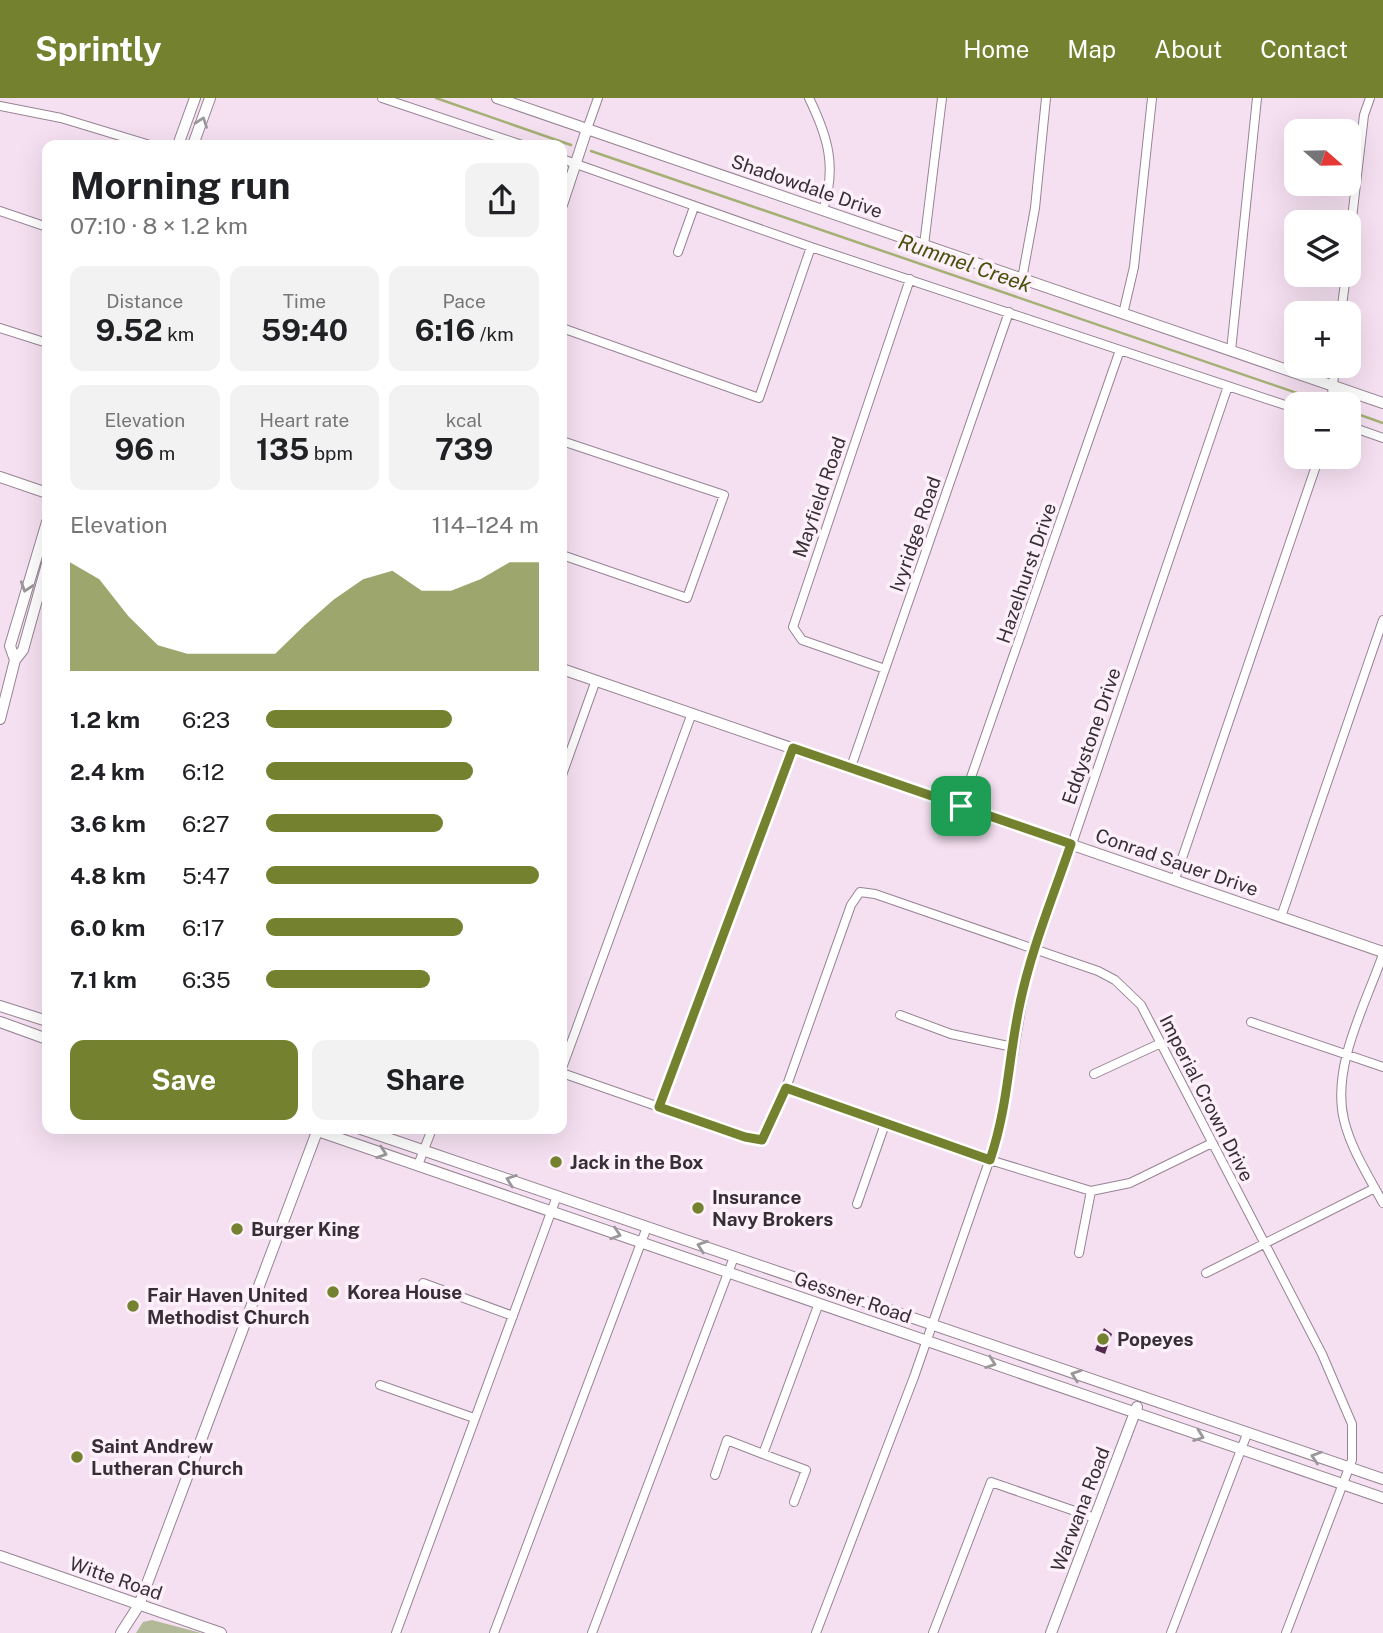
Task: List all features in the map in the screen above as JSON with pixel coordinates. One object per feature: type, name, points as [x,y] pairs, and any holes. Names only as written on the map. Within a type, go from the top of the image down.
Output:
[{"type":"main road","points":[[180,140],[195,98]]},
{"type":"main road","points":[[195,140],[210,98]]},
{"type":"main road","name":"Shadowdale Drive","points":[[497,98],[1231,351],[1325,392]]},
{"type":"main road","points":[[567,190],[587,129]]},
{"type":"main road","name":"Shadowdale Drive","points":[[1361,400],[1383,403]]},
{"type":"main road","points":[[0,477],[42,491]]},
{"type":"main road","points":[[15,660],[10,646],[42,539]]},
{"type":"main road","points":[[0,719],[15,660],[23,650],[42,582]]},
{"type":"main road","name":"Conrad Sauer Drive","points":[[567,671],[1383,953]]},
{"type":"main road","points":[[0,1006],[42,1019]]},
{"type":"main road","points":[[24,1031],[30,1015]]},
{"type":"main road","points":[[0,1022],[42,1037]]},
{"type":"main road","points":[[121,1633],[139,1605],[314,1134]]},
{"type":"main road","name":"Gessner Road","points":[[330,1134],[1240,1451],[1383,1498]]},
{"type":"main road","name":"Gessner Road","points":[[376,1134],[1383,1479]]},
{"type":"main road","name":"Warwana Road","points":[[1051,1633],[1141,1397]]},
{"type":"main road","name":"Witte Road","points":[[0,1556],[221,1633]]},
{"type":"street","points":[[382,98],[507,140]]},
{"type":"street","points":[[587,129],[598,98]]},
{"type":"street","points":[[809,98],[830,151],[830,190],[823,210]]},
{"type":"street","points":[[924,245],[942,98]]},
{"type":"street","points":[[1022,279],[1035,208],[1046,98]]},
{"type":"street","points":[[1123,314],[1134,267],[1152,98]]},
{"type":"street","points":[[1231,351],[1257,98]]},
{"type":"street","points":[[1353,210],[1364,115],[1370,98]]},
{"type":"street","points":[[0,106],[61,118],[134,140]]},
{"type":"street","points":[[567,160],[811,247],[1284,405]]},
{"type":"street","points":[[678,252],[694,207]]},
{"type":"street","points":[[0,211],[42,225]]},
{"type":"street","points":[[567,330],[759,398],[811,247]]},
{"type":"street","name":"Mayfield Road","points":[[884,669],[802,640],[793,626],[910,279]]},
{"type":"street","name":"Ivyridge Road","points":[[850,767],[1009,312]]},
{"type":"street","points":[[0,328],[42,342]]},
{"type":"street","name":"Hazelhurst Drive","points":[[961,806],[1120,350]]},
{"type":"street","name":"Eddystone Drive","points":[[816,1633],[932,1325],[990,1160],[1007,1103],[1019,1008],[1035,950],[1228,386]]},
{"type":"street","points":[[1361,430],[1383,438]]},
{"type":"street","points":[[567,443],[724,495],[687,598],[567,557]]},
{"type":"street","points":[[1175,879],[1315,469]]},
{"type":"street","points":[[1281,917],[1383,620]]},
{"type":"street","points":[[567,761],[596,680]]},
{"type":"street","points":[[567,1056],[692,713]]},
{"type":"street","points":[[659,1107],[793,748]]},
{"type":"street","name":"Imperial Crown Drive","points":[[786,1088],[851,905],[860,892],[875,894],[1115,980],[1141,1005],[1345,1405],[1354,1444],[1349,1468],[1286,1633]]},
{"type":"street","points":[[1383,953],[1348,1055],[1341,1094],[1343,1117],[1383,1203]]},
{"type":"street","points":[[900,1015],[951,1034],[1013,1047]]},
{"type":"street","points":[[1251,1022],[1383,1067]]},
{"type":"street","points":[[1094,1074],[1161,1043]]},
{"type":"street","points":[[567,1072],[659,1107],[745,1137],[762,1140],[786,1088],[990,1160],[1091,1191],[1130,1183],[1212,1143]]},
{"type":"street","points":[[857,1203],[885,1124]]},
{"type":"street","points":[[418,1165],[430,1134]]},
{"type":"street","points":[[1206,1273],[1375,1188]]},
{"type":"street","points":[[1079,1253],[1091,1191]]},
{"type":"street","points":[[396,1633],[557,1196]]},
{"type":"street","points":[[494,1633],[647,1227]]},
{"type":"street","points":[[592,1633],[734,1257]]},
{"type":"street","points":[[423,1283],[513,1316]]},
{"type":"street","points":[[763,1454],[818,1303]]},
{"type":"street","points":[[380,1385],[474,1418]]},
{"type":"street","points":[[1171,1633],[1247,1434]]},
{"type":"street","points":[[715,1475],[727,1440],[806,1470],[794,1502]]},
{"type":"street","points":[[933,1633],[990,1482],[1095,1518]]},
{"type":"green space","points":[[152,1620],[201,1633],[136,1633],[143,1622]]},
{"type":"building","name":"Popeyes","points":[[1104,1328],[1112,1334],[1105,1354],[1095,1350]]},
{"type":"waterway","name":"Rummel Creek","points":[[436,98],[557,140]]},
{"type":"waterway","name":"Rummel Creek","points":[[567,144],[571,145]]},
{"type":"waterway","name":"Rummel Creek","points":[[591,151],[1294,392]]},
{"type":"waterway","name":"Rummel Creek","points":[[1361,415],[1383,423]]},
{"type":"place","name":"Jack in the Box","points":[[556,1162]]},
{"type":"place","name":"Insurance Navy Brokers","points":[[698,1208]]},
{"type":"place","name":"Burger King","points":[[237,1229]]},
{"type":"place","name":"Korea House","points":[[333,1292]]},
{"type":"place","name":"Fair Haven United Methodist Church","points":[[133,1306]]},
{"type":"place","name":"Popeyes","points":[[1103,1339]]},
{"type":"place","name":"Saint Andrew Lutheran Church","points":[[77,1457]]},
{"type":"route","points":[[793,748],[961,806],[1071,844],[1026,979],[1013,1047],[1007,1103],[990,1160],[786,1088],[772,1124],[762,1140],[745,1137],[659,1107],[793,748]]}]
